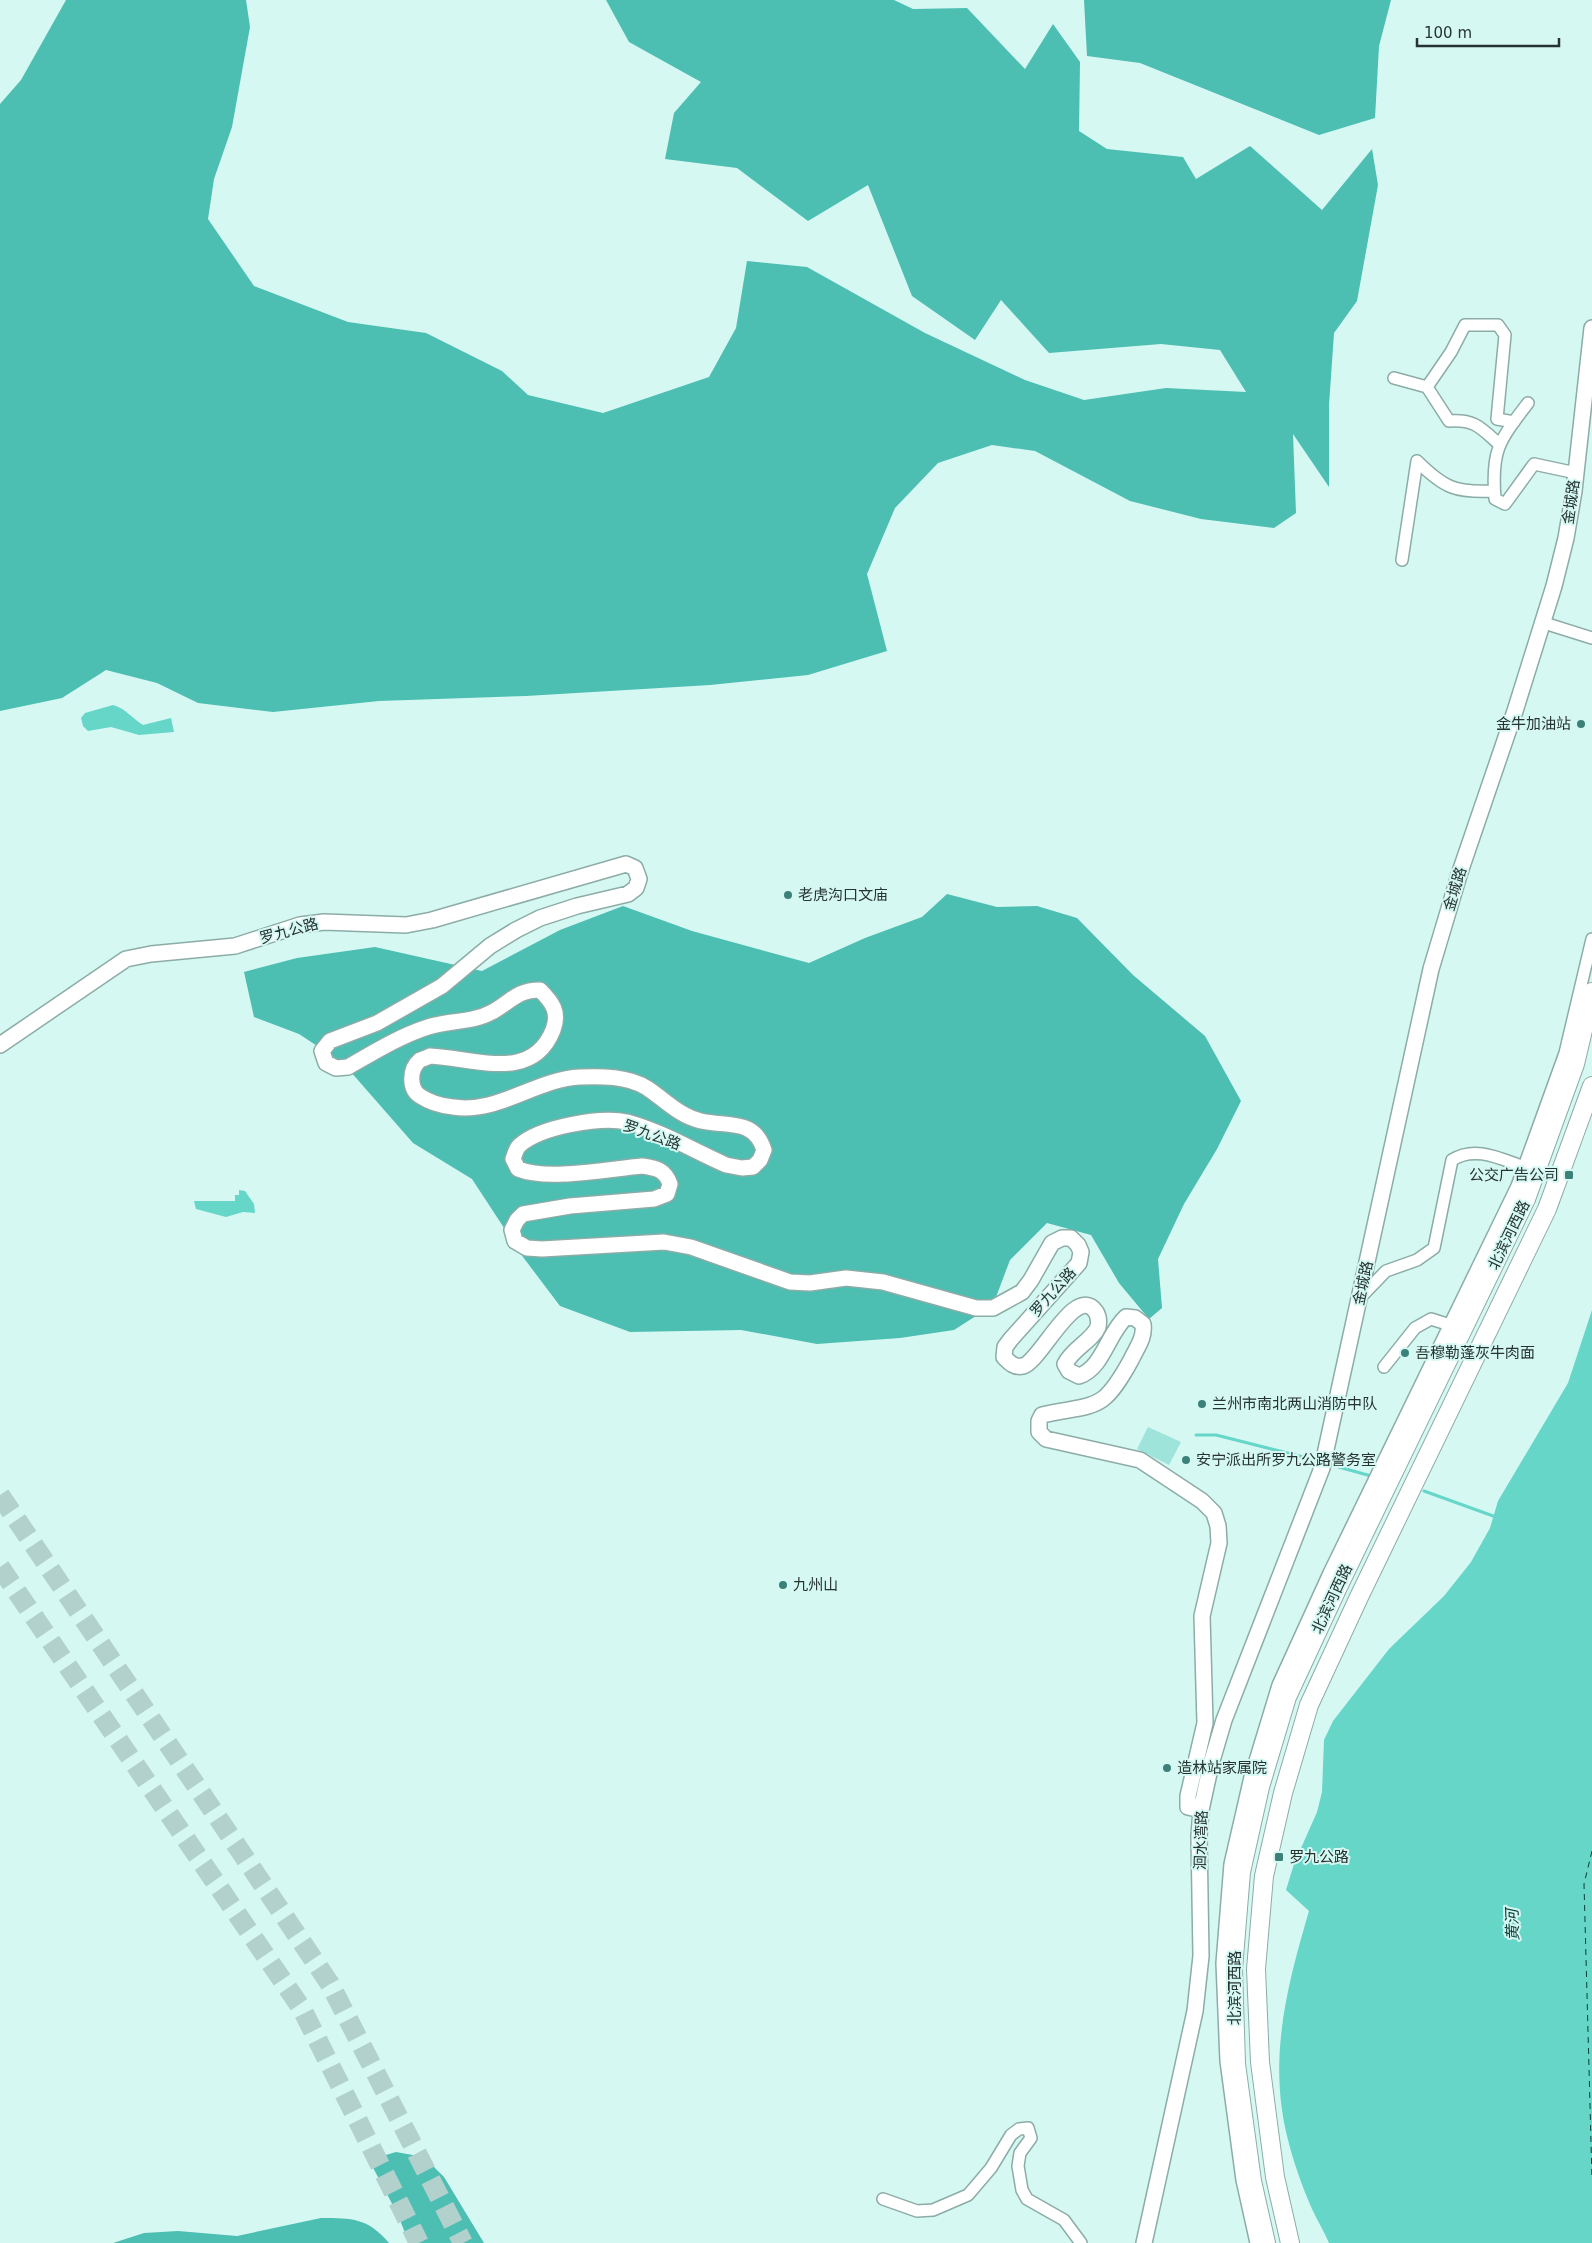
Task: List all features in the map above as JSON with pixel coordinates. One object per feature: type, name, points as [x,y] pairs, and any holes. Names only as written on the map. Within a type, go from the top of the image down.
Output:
[{"type":"main road","name":"北滨河西路","points":[[1266,2243],[1252,2181],[1236,2064],[1233,1969],[1240,1872],[1260,1787],[1287,1697],[1338,1586],[1526,1199],[1530,1169],[1575,1064],[1592,992]]},
{"type":"main road","name":"北滨河西路","points":[[1290,2243],[1275,2177],[1260,2062],[1256,1969],[1264,1876],[1283,1793],[1309,1705],[1359,1597],[1547,1209],[1592,1086]]},
{"type":"street","points":[[1427,386],[1451,352],[1465,325],[1498,326],[1505,335],[1497,420],[1514,422]]},
{"type":"street","name":"金城路","points":[[1324,1461],[1431,969],[1460,872],[1515,711],[1554,586],[1566,538],[1576,473],[1592,328]]},
{"type":"street","points":[[1394,378],[1427,386],[1449,421],[1464,420],[1477,424],[1500,444]]},
{"type":"street","points":[[1528,403],[1500,444],[1495,455],[1495,500],[1505,504],[1534,464],[1576,473]]},
{"type":"street","points":[[1402,560],[1417,461],[1446,486],[1468,493],[1494,491]]},
{"type":"street","points":[[1542,622],[1592,638]]},
{"type":"street","name":"罗九公路","points":[[0,1044],[126,959],[151,954],[235,946],[300,925],[324,922],[406,925],[424,922],[626,864],[635,868],[639,879],[636,888],[628,894],[568,910],[516,930],[490,946],[442,986],[404,1009],[377,1023],[330,1041],[322,1051],[326,1063],[336,1068],[348,1067],[413,1032],[430,1026],[474,1019],[492,1013],[526,990],[540,990],[552,1001],[556,1012],[555,1024],[549,1040],[536,1055],[518,1063],[502,1064],[453,1057],[430,1056],[420,1060],[412,1071],[412,1086],[419,1096],[454,1107],[474,1107],[503,1101],[565,1079],[611,1078],[629,1080],[646,1087],[685,1116],[702,1121],[740,1126],[753,1131],[761,1139],[764,1150],[760,1160],[754,1167],[742,1168],[726,1165],[626,1122],[586,1122],[550,1130],[530,1138],[518,1146],[513,1159],[518,1169],[529,1173],[547,1174],[642,1166],[657,1168],[667,1174],[670,1184],[667,1194],[654,1199],[570,1206],[523,1214],[517,1220],[512,1230],[515,1242],[527,1248],[542,1249],[664,1242],[690,1246],[790,1282],[810,1283],[846,1278],[883,1282],[976,1308],[993,1308],[1022,1292],[1032,1280],[1052,1243],[1062,1238],[1071,1238],[1078,1245],[1081,1252],[1080,1263],[1010,1339],[1005,1347],[1004,1357],[1011,1364],[1022,1367],[1032,1361],[1069,1313],[1079,1306],[1087,1305],[1095,1310],[1099,1318],[1098,1327],[1091,1336],[1071,1353],[1065,1364],[1069,1371],[1078,1376],[1088,1373],[1118,1325],[1126,1317],[1135,1318],[1143,1324],[1144,1334],[1116,1387],[1106,1398],[1085,1408],[1042,1415],[1039,1421],[1039,1432],[1046,1439],[1140,1460],[1202,1501],[1214,1513],[1218,1526],[1218,1543],[1202,1616],[1205,1723],[1188,1796],[1188,1807],[1201,1810]]},
{"type":"street","points":[[1256,2243],[1242,2180],[1226,2061],[1222,1964],[1230,1864],[1250,1777],[1278,1685],[1329,1573],[1450,1325],[1530,1169],[1565,1053],[1592,940]]},
{"type":"street","points":[[1359,1299],[1386,1271],[1416,1260],[1434,1248],[1452,1160],[1462,1154],[1477,1151],[1530,1169]]},
{"type":"street","points":[[1384,1367],[1415,1328],[1431,1319],[1450,1325]]},
{"type":"street","name":"洄水湾路","points":[[1144,2243],[1192,2027],[1200,1976],[1199,1836],[1201,1810],[1211,1764],[1224,1720],[1324,1461]]},
{"type":"street","points":[[882,2199],[917,2211],[933,2210],[968,2195],[991,2168],[1011,2135],[1019,2129],[1028,2128],[1031,2138],[1020,2153],[1018,2166],[1022,2190],[1027,2199],[1064,2220],[1081,2243]]},
{"type":"shaded area","points":[[66,0],[246,0],[250,27],[232,127],[214,179],[208,219],[254,286],[348,322],[426,333],[502,371],[528,395],[603,413],[709,377],[736,328],[747,261],[807,267],[925,333],[1025,380],[1084,400],[1166,388],[1246,392],[1220,350],[1161,344],[1049,353],[1001,300],[975,340],[912,296],[868,185],[808,221],[737,168],[665,159],[674,113],[701,82],[629,42],[606,0],[894,0],[913,9],[967,8],[1025,69],[1053,24],[1080,62],[1079,131],[1107,149],[1183,157],[1196,179],[1250,146],[1322,210],[1372,149],[1378,185],[1357,301],[1334,333],[1329,405],[1329,487],[1293,434],[1296,513],[1274,528],[1201,519],[1130,501],[1035,451],[992,445],[938,463],[895,508],[867,574],[887,651],[808,675],[710,685],[526,696],[379,701],[273,712],[198,703],[157,683],[106,670],[62,698],[0,711],[0,104],[21,80]]},
{"type":"shaded area","points":[[1084,0],[1391,0],[1379,46],[1375,118],[1319,135],[1140,63],[1087,56]]},
{"type":"shaded area","points":[[947,894],[997,907],[1037,906],[1077,918],[1133,975],[1205,1036],[1241,1101],[1217,1149],[1184,1204],[1158,1259],[1162,1308],[1149,1319],[1119,1283],[1091,1235],[1047,1223],[1010,1260],[993,1305],[954,1330],[900,1338],[817,1344],[741,1330],[630,1332],[560,1306],[523,1257],[472,1179],[413,1143],[343,1063],[299,1034],[254,1017],[244,972],[297,958],[375,947],[482,971],[560,930],[623,906],[692,931],[809,963],[865,938],[922,917]]},
{"type":"shaded area","points":[[1148,1427],[1181,1442],[1169,1465],[1137,1449]]},
{"type":"shaded area","points":[[396,2152],[424,2157],[444,2177],[484,2243],[409,2243],[398,2215],[369,2160]]},
{"type":"shaded area","points":[[321,2218],[342,2218],[359,2221],[374,2229],[389,2243],[113,2243],[144,2233],[178,2231],[237,2236]]},
{"type":"water","points":[[113,705],[125,711],[143,725],[171,718],[174,732],[139,735],[111,727],[88,731],[83,726],[81,718],[85,713]]},
{"type":"water","points":[[239,1190],[245,1191],[254,1204],[255,1213],[243,1212],[226,1217],[196,1209],[194,1201],[235,1201],[235,1195],[239,1195]]},
{"type":"water","name":"黄河","points":[[1592,1310],[1592,2243],[1329,2243],[1308,2200],[1292,2155],[1282,2107],[1279,2078],[1280,2050],[1287,1995],[1309,1911],[1286,1890],[1294,1864],[1317,1812],[1322,1792],[1324,1740],[1333,1721],[1389,1649],[1444,1596],[1471,1562],[1490,1528],[1498,1501],[1568,1383]]},
{"type":"waterway","points":[[1196,1435],[1216,1435],[1319,1461]]},
{"type":"waterway","points":[[1328,1464],[1371,1476]]},
{"type":"waterway","points":[[1424,1491],[1496,1517]]},
{"type":"ferry route","points":[[1592,1851],[1584,1884],[1592,2179]]},
{"type":"tunnel","points":[[0,1495],[330,1984],[463,2243]]},
{"type":"tunnel","points":[[0,1567],[302,2009],[419,2243]]},
{"type":"place","name":"金牛加油站","points":[[1581,724]]},
{"type":"place","name":"老虎沟口文庙","points":[[788,895]]},
{"type":"place","name":"公交广告公司","points":[[1569,1175]]},
{"type":"place","name":"吾穆勒蓬灰牛肉面","points":[[1405,1353]]},
{"type":"place","name":"兰州市南北两山消防中队","points":[[1202,1404]]},
{"type":"place","name":"安宁派出所罗九公路警务室","points":[[1186,1460]]},
{"type":"place","name":"九州山","points":[[783,1585]]},
{"type":"place","name":"造林站家属院","points":[[1167,1768]]},
{"type":"place","name":"罗九公路","points":[[1279,1857]]}]
